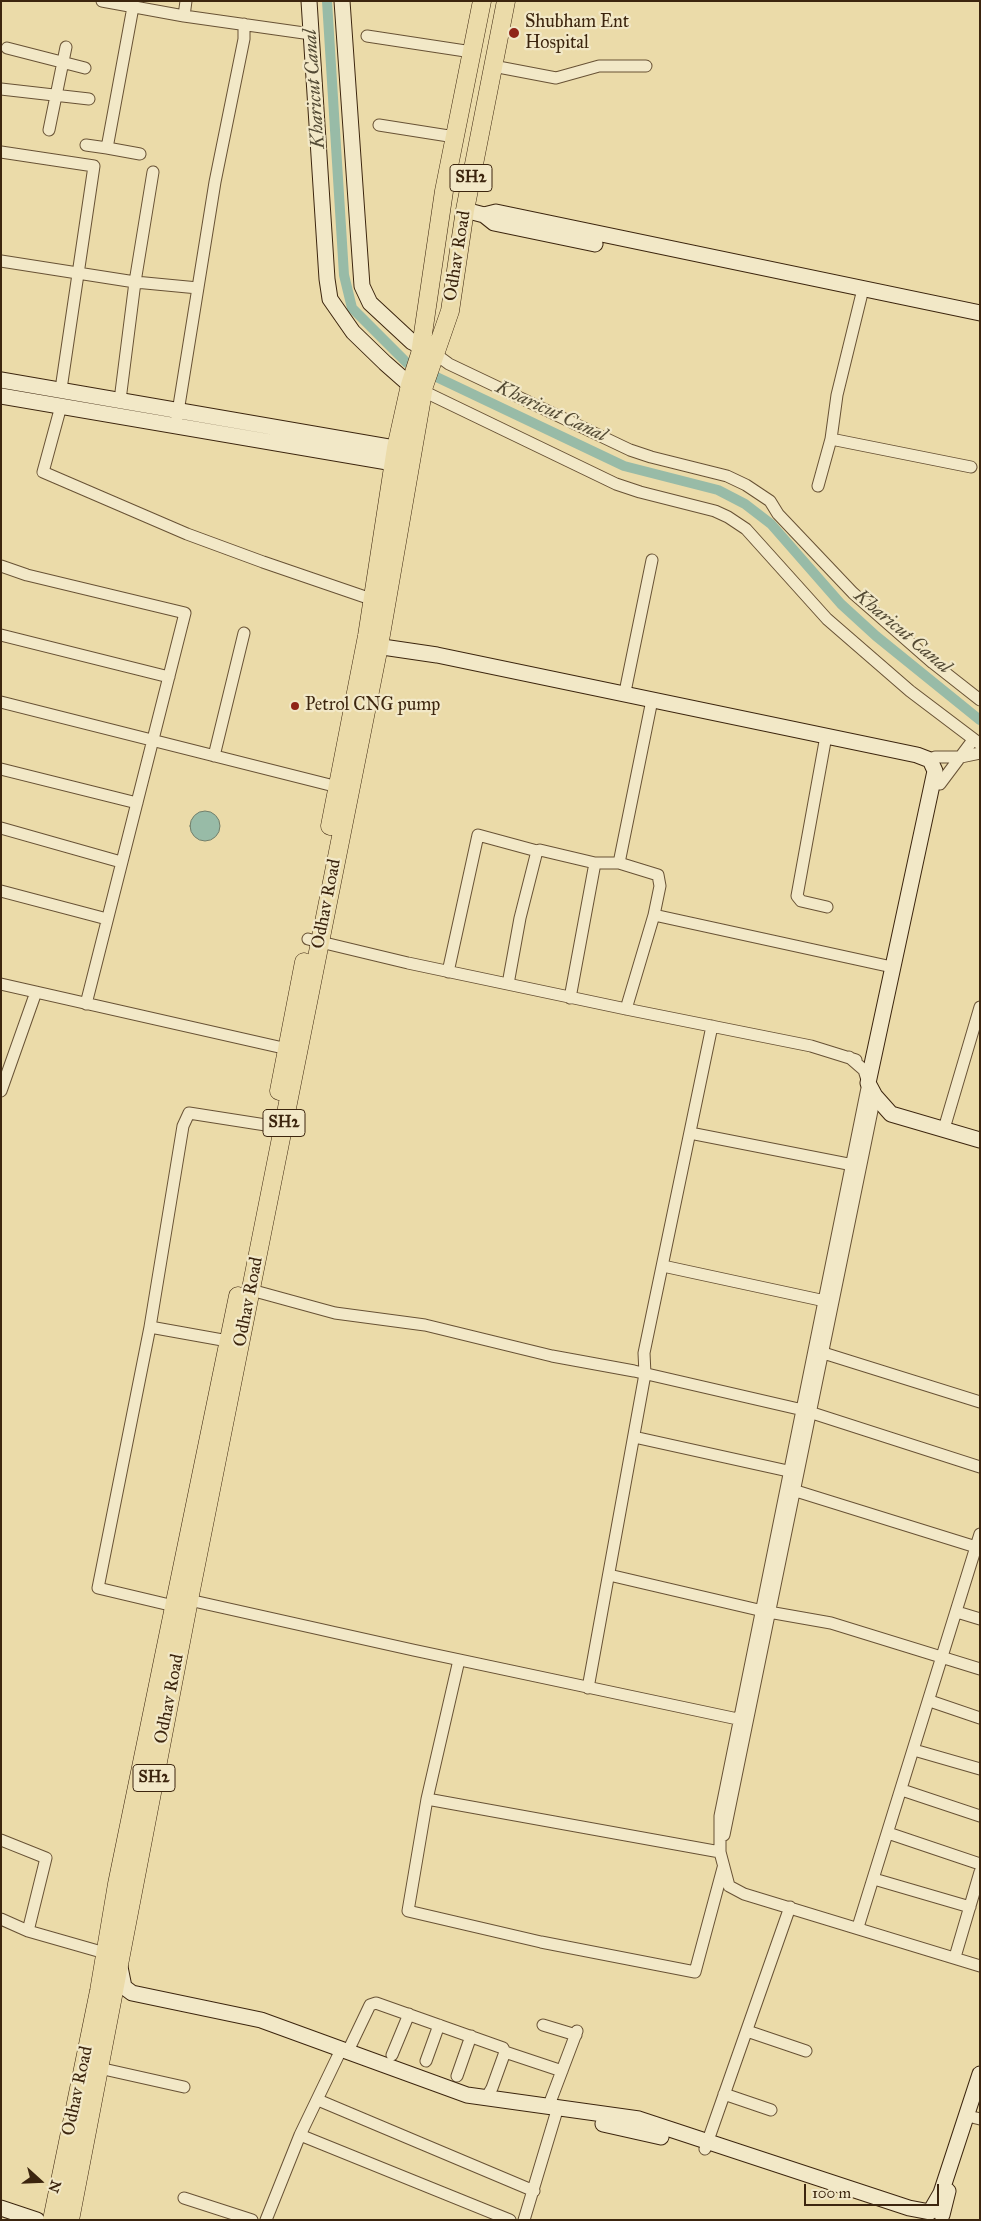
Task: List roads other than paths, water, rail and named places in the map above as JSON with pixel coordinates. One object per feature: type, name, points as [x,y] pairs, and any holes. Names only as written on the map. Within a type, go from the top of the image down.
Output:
[{"type":"main road","name":"Odhav Road","points":[[426,354],[444,191],[482,1]]},
{"type":"main road","name":"Odhav Road","points":[[426,354],[450,311],[465,210],[506,1]]},
{"type":"main road","name":"SH2","points":[[419,387],[426,354]]},
{"type":"main road","name":"Odhav Road","points":[[314,940],[338,788],[372,641],[371,599],[419,387]]},
{"type":"main road","name":"Odhav Road","points":[[112,1955],[182,1603],[251,1290],[293,1050],[372,641],[402,457]]},
{"type":"main road","name":"Odhav Road","points":[[182,1603],[228,1341],[272,1126],[293,1050]]},
{"type":"main road","name":"SH2","points":[[106,1991],[112,1955]]},
{"type":"main road","name":"Odhav Road","points":[[70,2220],[99,2068],[106,1991]]},
{"type":"main road","name":"Odhav Road","points":[[52,2220],[106,1991]]},
{"type":"street","points":[[102,1],[184,16],[311,34]]},
{"type":"street","points":[[184,16],[186,1]]},
{"type":"street","points":[[309,1],[327,279],[330,299],[353,332],[419,387],[616,484],[715,511],[728,517],[746,529],[827,619],[910,691],[976,742],[936,784],[892,967],[868,1113],[724,1817],[720,1852],[729,1886],[744,1894],[858,1927],[980,1966]]},
{"type":"street","points":[[342,1],[362,286],[370,303],[426,354],[630,450],[650,457],[727,476],[746,485],[770,501],[778,514],[853,593],[933,663],[980,700]]},
{"type":"street","points":[[107,148],[133,7]]},
{"type":"street","points":[[176,426],[216,182],[244,39],[244,24]]},
{"type":"street","points":[[367,36],[472,52]]},
{"type":"street","points":[[49,130],[66,47]]},
{"type":"street","points":[[7,48],[85,68]]},
{"type":"street","points":[[493,66],[556,78],[599,66],[646,66]]},
{"type":"street","points":[[1,89],[89,99]]},
{"type":"street","points":[[379,125],[455,137]]},
{"type":"street","points":[[86,145],[140,154]]},
{"type":"street","points":[[1,152],[94,166],[61,389]]},
{"type":"street","points":[[120,400],[135,282],[154,172]]},
{"type":"street","points":[[465,210],[484,215],[496,212],[980,322]]},
{"type":"street","points":[[1,260],[135,282],[198,288]]},
{"type":"street","points":[[862,294],[980,313]]},
{"type":"street","points":[[818,486],[831,438],[837,395],[862,294]]},
{"type":"street","points":[[1,380],[178,410],[402,457]]},
{"type":"street","points":[[1,396],[176,426],[402,457]]},
{"type":"street","points":[[61,406],[44,472],[187,534],[371,599]]},
{"type":"street","points":[[831,438],[971,467]]},
{"type":"street","points":[[626,687],[652,560]]},
{"type":"street","points":[[1,566],[27,575],[185,613],[86,1004]]},
{"type":"street","points":[[214,756],[244,633]]},
{"type":"street","points":[[1,635],[169,677]]},
{"type":"street","points":[[372,641],[439,648],[828,728],[918,749],[932,759],[936,784],[873,1084]]},
{"type":"street","points":[[372,641],[932,759],[961,757],[980,753]]},
{"type":"street","points":[[619,863],[652,700]]},
{"type":"street","points":[[1,702],[338,788]]},
{"type":"street","points":[[826,736],[797,896],[801,901],[827,907]]},
{"type":"street","points":[[1,769],[136,803]]},
{"type":"street","points":[[1,828],[121,862]]},
{"type":"street","points":[[448,972],[478,835],[537,851],[540,850],[595,863],[619,863],[658,876],[660,886],[654,915],[626,1010]]},
{"type":"street","points":[[508,984],[520,918],[537,851]]},
{"type":"street","points":[[570,998],[595,863]]},
{"type":"street","points":[[1,891],[107,919]]},
{"type":"street","points":[[654,915],[892,967]]},
{"type":"street","points":[[314,940],[448,972],[626,1010],[812,1046],[849,1057],[864,1070],[892,1110],[980,1140]]},
{"type":"street","points":[[1,984],[293,1050]]},
{"type":"street","points":[[1,1091],[36,992]]},
{"type":"street","points":[[946,1122],[980,1007]]},
{"type":"street","points":[[588,1688],[645,1374],[644,1354],[712,1026]]},
{"type":"street","points":[[868,1113],[892,1110],[980,1131]]},
{"type":"street","points":[[272,1126],[190,1113],[187,1115],[183,1126],[150,1326],[98,1588],[182,1603],[744,1720]]},
{"type":"street","points":[[820,1352],[825,1301],[853,1165],[868,1113]]},
{"type":"street","points":[[690,1133],[853,1165]]},
{"type":"street","points":[[663,1266],[825,1301]]},
{"type":"street","points":[[251,1290],[335,1313],[425,1325],[552,1356],[645,1374],[807,1412],[980,1467]]},
{"type":"street","points":[[150,1326],[228,1341]]},
{"type":"street","points":[[820,1352],[980,1402]]},
{"type":"street","points":[[634,1437],[795,1473]]},
{"type":"street","points":[[767,1611],[796,1491],[795,1473]]},
{"type":"street","points":[[796,1491],[976,1547]]},
{"type":"street","points":[[858,1927],[957,1612],[975,1570],[976,1547],[980,1534]]},
{"type":"street","points":[[608,1575],[767,1611],[831,1623],[980,1668]]},
{"type":"street","points":[[957,1612],[980,1619]]},
{"type":"street","points":[[459,1660],[427,1799],[408,1911],[531,1940],[695,1972],[723,1868]]},
{"type":"street","points":[[930,1701],[980,1718]]},
{"type":"street","points":[[914,1750],[980,1769]]},
{"type":"street","points":[[902,1790],[980,1816]]},
{"type":"street","points":[[427,1799],[720,1852]]},
{"type":"street","points":[[888,1833],[980,1864]]},
{"type":"street","points":[[1,1840],[46,1858],[28,1931]]},
{"type":"street","points":[[955,1957],[980,1872]]},
{"type":"street","points":[[874,1879],[970,1907]]},
{"type":"street","points":[[706,2145],[790,1907]]},
{"type":"street","points":[[1,1919],[28,1931],[112,1955],[124,1987],[131,1997]]},
{"type":"street","points":[[106,1991],[259,2027],[468,2095],[554,2109],[706,2145],[939,2217]]},
{"type":"street","points":[[266,2220],[300,2135],[370,2006],[376,2002],[503,2048],[505,2052],[562,2071]]},
{"type":"street","points":[[392,2055],[409,2014]]},
{"type":"street","points":[[426,2061],[439,2025]]},
{"type":"street","points":[[524,2220],[534,2191],[562,2071],[577,2033],[543,2025]]},
{"type":"street","points":[[746,2031],[806,2051]]},
{"type":"street","points":[[457,2076],[471,2036]]},
{"type":"street","points":[[486,2098],[492,2088],[505,2052]]},
{"type":"street","points":[[343,2054],[466,2103],[554,2109]]},
{"type":"street","points":[[99,2068],[184,2087]]},
{"type":"street","points":[[939,2217],[941,2192],[980,2074]]},
{"type":"street","points":[[724,2094],[772,2110]]},
{"type":"street","points":[[939,2217],[976,2118],[980,2094]]},
{"type":"street","points":[[318,2100],[534,2191]]},
{"type":"street","points":[[300,2135],[510,2220]]},
{"type":"street","points":[[706,2145],[914,2220]]},
{"type":"street","points":[[184,2198],[252,2220]]},
{"type":"street","points":[[1,2208],[36,2220]]},
{"type":"waterway","name":"Kharicut Canal","points":[[327,1],[344,275],[352,308],[407,363],[624,466],[718,490],[745,504],[771,524],[841,604],[876,636],[980,720]]},
{"type":"place","name":"Shubham Ent Hospital","points":[[514,33]]},
{"type":"place","name":"Petrol CNG pump","points":[[295,706]]}]
